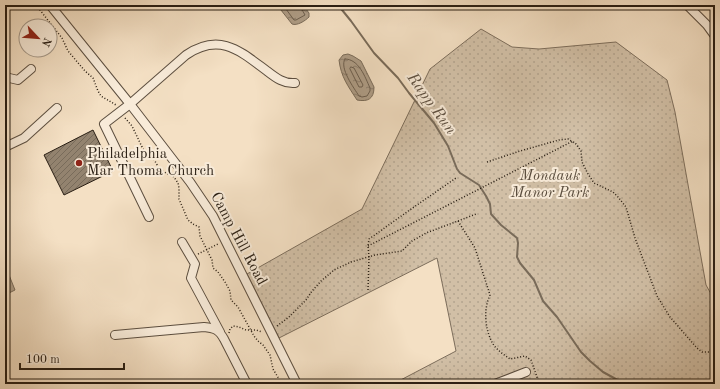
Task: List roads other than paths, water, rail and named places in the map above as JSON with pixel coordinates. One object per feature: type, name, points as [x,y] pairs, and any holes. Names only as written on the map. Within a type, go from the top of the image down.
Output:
[{"type":"street","name":"Camp Hill Road","points":[[50,5],[130,104],[190,182],[213,216],[297,384]]},
{"type":"street","points":[[687,5],[707,25],[715,36]]},
{"type":"street","points":[[148,217],[104,124],[130,104],[186,55],[201,47],[216,44],[229,46],[279,80],[289,84],[295,84]]},
{"type":"street","points":[[5,77],[18,80],[31,69]]},
{"type":"street","points":[[5,147],[24,138],[57,108]]},
{"type":"street","points":[[182,242],[195,264],[191,278],[247,384]]},
{"type":"street","points":[[115,335],[212,327],[222,336]]},
{"type":"street","points":[[495,384],[526,372]]},
{"type":"water","points":[[277,5],[303,5],[309,13],[309,17],[301,23],[292,24]]},
{"type":"water","points":[[348,54],[361,61],[374,87],[372,97],[370,99],[357,100],[343,76],[339,60],[343,55]]},
{"type":"water","points":[[9,275],[15,290],[5,295],[5,277]]},
{"type":"waterway","name":"Rapp Run","points":[[338,5],[374,53],[398,78],[434,123],[448,146],[457,169],[460,173],[479,185],[486,196],[490,204],[491,214],[501,225],[517,238],[517,257],[520,263],[534,280],[543,301],[557,317],[581,352],[603,372],[625,384]]},
{"type":"place","name":"Philadelphia Mar Thoma Church","points":[[79,163]]},
{"type":"park label","name":"Mondauk Manor Park","points":[[550,184]]}]
